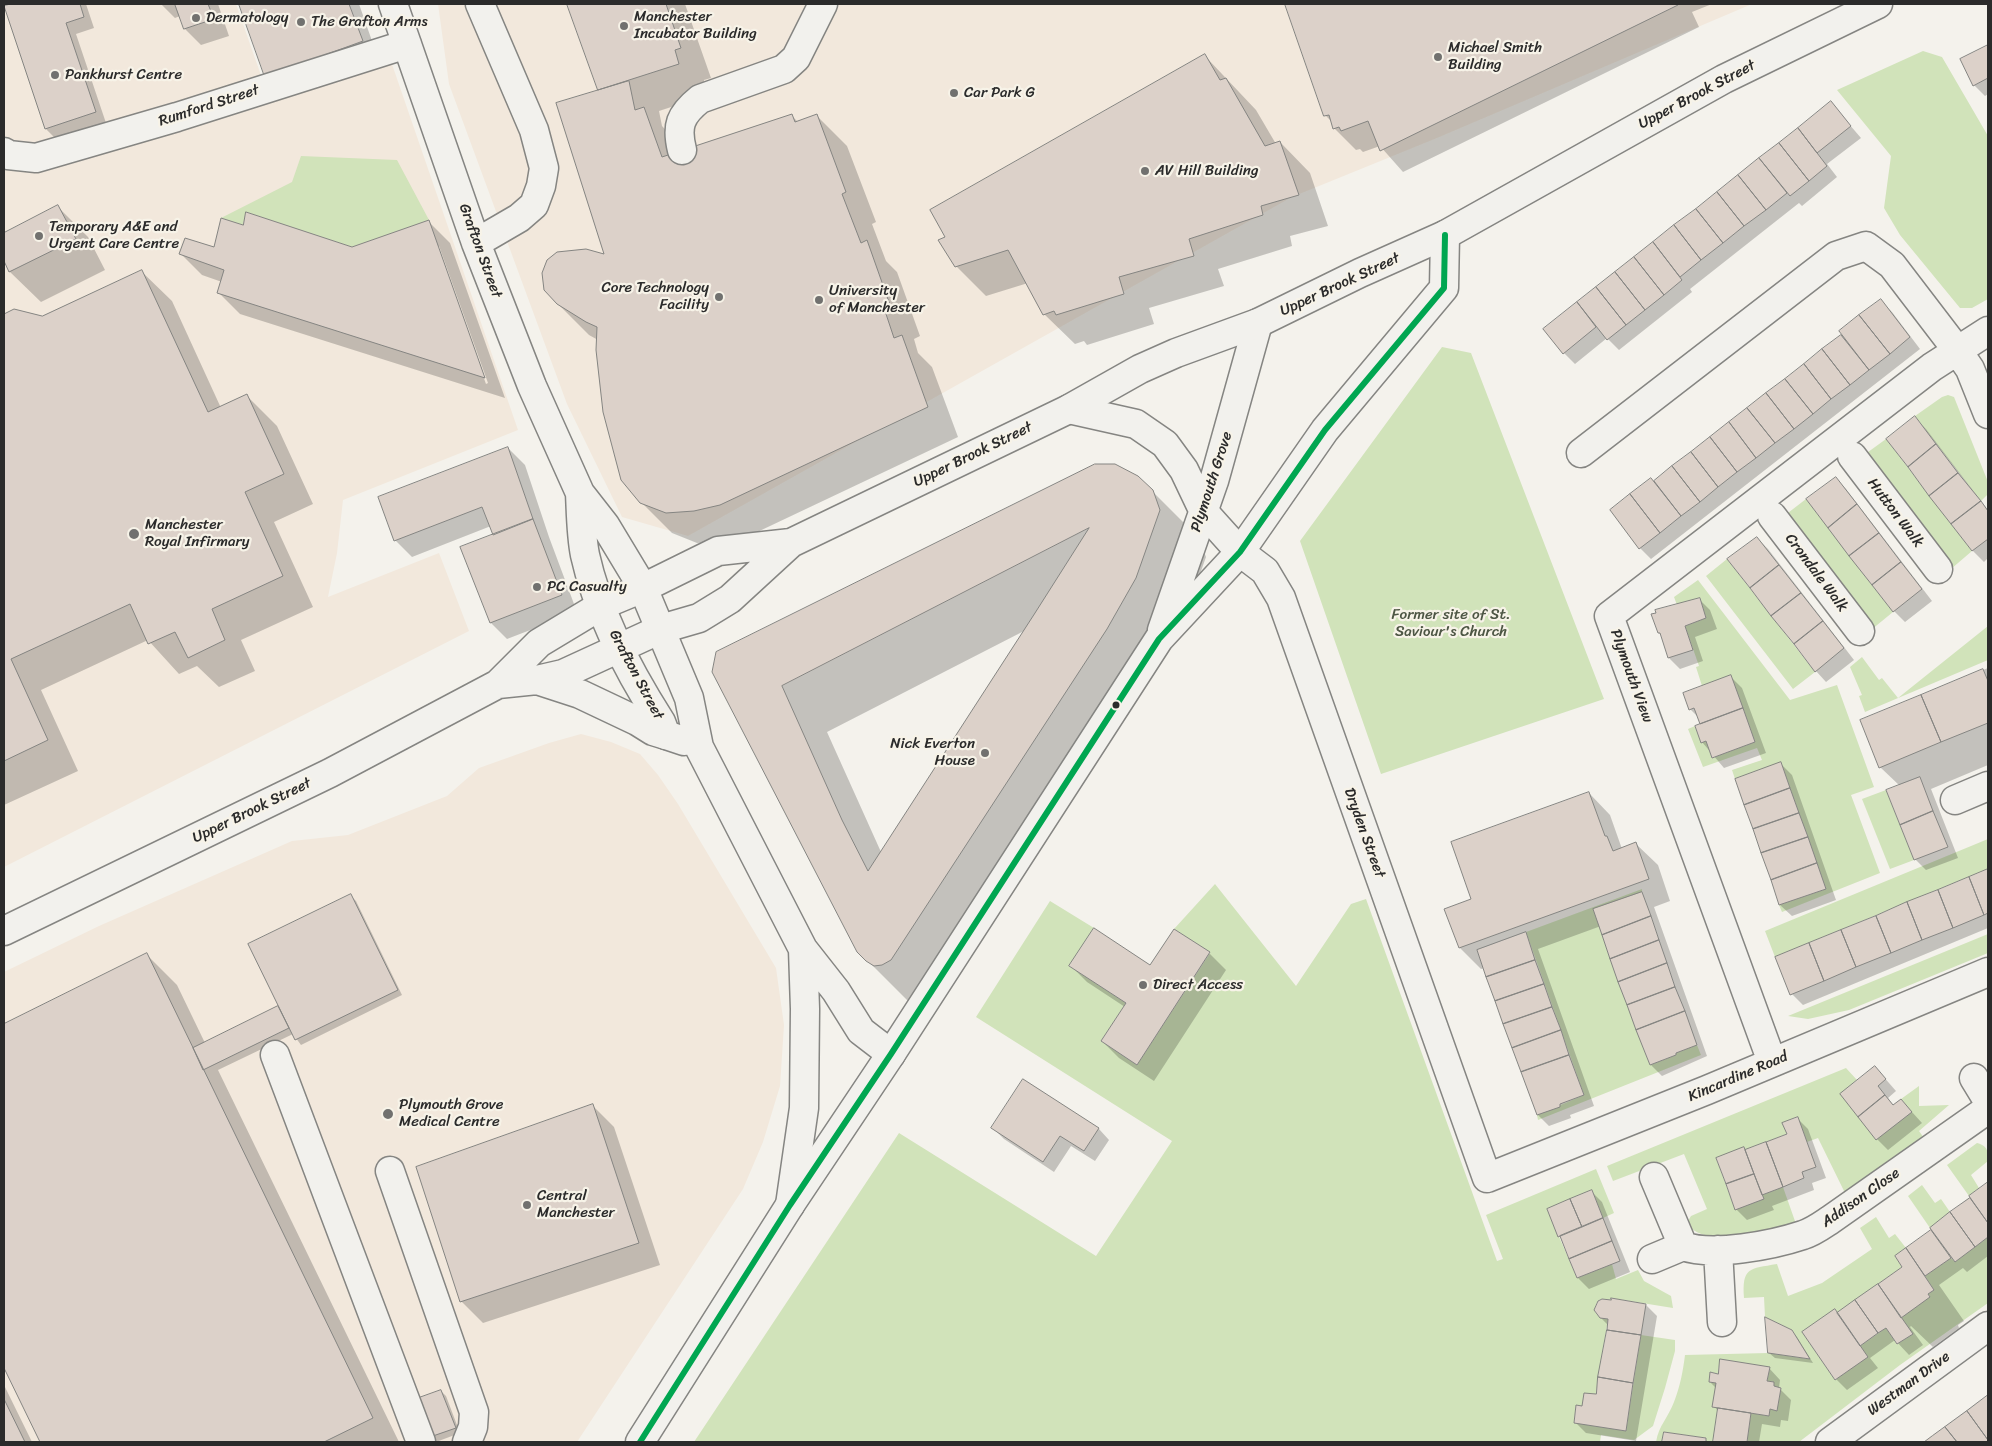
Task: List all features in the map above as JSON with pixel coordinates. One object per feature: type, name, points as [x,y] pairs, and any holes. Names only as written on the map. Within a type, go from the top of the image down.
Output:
[{"type":"main road","name":"Grafton Street","points":[[393,4],[476,243],[532,386],[580,493],[605,525],[643,588],[689,698],[699,747],[803,949],[836,992],[861,1031],[891,1054]]},
{"type":"main road","points":[[476,243],[519,218],[534,204],[542,186],[544,168],[534,130],[480,4]]},
{"type":"main road","points":[[682,150],[678,137],[680,121],[688,108],[700,99],[784,69],[796,58],[824,4]]},
{"type":"main road","name":"Upper Brook Street","points":[[498,684],[537,680],[563,674],[619,650],[661,629],[699,618],[730,599],[791,543],[1070,409],[1140,368],[1258,323],[1445,235],[1724,79],[1878,4]]},
{"type":"main road","name":"Rumford Street","points":[[6,154],[36,158],[407,44]]},
{"type":"main road","name":"Plymouth Grove","points":[[640,1442],[790,1205],[891,1054],[1159,639],[1240,552],[1325,430],[1444,288],[1445,235]]},
{"type":"main road","points":[[1581,453],[1836,256],[1866,246],[1892,265],[1957,350],[1970,369],[1988,414]]},
{"type":"main road","name":"Plymouth Grove","points":[[1159,639],[1220,461],[1258,323]]},
{"type":"main road","points":[[1957,350],[1988,331]]},
{"type":"main road","name":"Plymouth View","points":[[1772,1062],[1609,616],[1916,379],[1957,350]]},
{"type":"main road","name":"Dryden Street","points":[[1070,409],[1136,424],[1165,444],[1184,470],[1204,512],[1240,552],[1266,572],[1281,598],[1487,1178]]},
{"type":"main road","name":"Hutton Walk","points":[[1852,456],[1938,569]]},
{"type":"main road","name":"Grafton Street","points":[[580,493],[585,553],[619,650],[661,722],[666,735],[699,747]]},
{"type":"main road","name":"Crondale Walk","points":[[1772,516],[1860,631]]},
{"type":"main road","name":"Upper Brook Street","points":[[4,931],[330,773],[498,684],[539,643],[602,605],[643,588],[718,551],[791,543]]},
{"type":"main road","points":[[537,680],[580,694],[637,720],[654,731],[666,735]]},
{"type":"main road","points":[[1954,800],[1988,786]]},
{"type":"main road","points":[[790,1205],[804,1108],[805,1009],[803,949]]},
{"type":"main road","name":"Kincardine Road","points":[[1487,1178],[1988,972]]},
{"type":"main road","points":[[275,1055],[422,1442]]},
{"type":"main road","points":[[1974,1078],[1988,1101]]},
{"type":"main road","name":"Addison Close","points":[[1683,1246],[1694,1250],[1718,1250],[1791,1239],[1814,1230],[1988,1109]]},
{"type":"main road","points":[[390,1171],[474,1412],[473,1427],[466,1442]]},
{"type":"main road","points":[[1652,1260],[1683,1246],[1654,1177]]},
{"type":"main road","points":[[1718,1250],[1722,1322]]},
{"type":"main road","name":"Westman Drive","points":[[1840,1440],[1988,1326]]},
{"type":"shaded area","points":[[4,4],[236,4],[264,84],[384,41],[518,430],[343,500],[337,553],[328,597],[439,553],[469,631],[4,867]]},
{"type":"shaded area","name":"University of Manchester","points":[[438,4],[1752,4],[1437,138],[1292,197],[688,536],[622,517],[567,404],[449,84]]},
{"type":"shaded area","name":"Plymouth Grove Medical Centre","points":[[581,734],[611,742],[640,754],[658,775],[678,804],[776,968],[784,1025],[780,1086],[763,1142],[743,1189],[577,1442],[4,1442],[4,972],[99,926],[292,841],[348,835],[447,796],[479,768],[549,743]]},
{"type":"green space","points":[[1923,51],[1942,57],[1988,136],[1988,299],[1972,308],[1960,308],[1900,235],[1884,208],[1891,156],[1837,90]]},
{"type":"green space","points":[[301,156],[397,160],[429,220],[352,247],[246,212],[243,225],[221,218],[292,182]]},
{"type":"green space","name":"Former site of St. Saviour's Church","points":[[1442,347],[1471,353],[1604,699],[1381,774],[1300,541]]},
{"type":"green space","points":[[1948,395],[1954,397],[1988,482],[1988,494],[1981,501],[1915,416],[1942,397]]},
{"type":"green space","points":[[1886,439],[1972,551],[1951,569],[1864,455]]},
{"type":"green space","points":[[1806,499],[1893,612],[1871,630],[1784,516]]},
{"type":"green space","points":[[1727,559],[1815,672],[1793,689],[1706,576]]},
{"type":"green space","points":[[1698,580],[1790,700],[1837,685],[1874,787],[1851,795],[1880,873],[1782,912],[1779,905],[1826,889],[1781,763],[1735,779],[1732,770],[1762,760],[1757,748],[1703,767],[1688,729],[1695,726],[1701,742],[1706,741],[1712,758],[1755,742],[1731,676],[1702,686],[1696,667],[1699,666],[1685,626],[1706,618],[1700,598],[1677,605],[1674,597]]},
{"type":"green space","points":[[1988,626],[1988,660],[1865,712],[1859,696],[1862,695],[1850,667],[1862,657],[1879,680],[1882,678],[1898,698]]},
{"type":"green space","points":[[1886,790],[1914,860],[1890,869],[1862,799]]},
{"type":"green space","points":[[1988,839],[1988,869],[1775,957],[1765,931]]},
{"type":"green space","points":[[1215,884],[1296,986],[1351,904],[1366,899],[1497,1261],[1503,1259],[1486,1215],[1596,1169],[1614,1213],[1603,1218],[1592,1190],[1547,1209],[1577,1278],[1612,1264],[1616,1279],[1638,1270],[1644,1281],[1671,1296],[1673,1308],[1611,1298],[1611,1300],[1601,1299],[1598,1301],[1595,1308],[1596,1313],[1608,1319],[1596,1394],[1582,1406],[1576,1406],[1574,1422],[1626,1431],[1641,1335],[1675,1340],[1675,1351],[1653,1426],[1634,1440],[1601,1435],[1600,1442],[694,1442],[899,1133],[1096,1256],[1172,1141],[976,1017],[1050,901],[1094,928],[1069,966],[1126,1003],[1101,1041],[1137,1065],[1210,953],[1174,929]]},
{"type":"green space","points":[[1642,889],[1642,892],[1594,909],[1650,1065],[1697,1045],[1701,1055],[1538,1120],[1537,1115],[1584,1095],[1526,932]]},
{"type":"green space","points":[[1988,934],[1988,953],[1849,1010],[1808,1019],[1788,1016]]},
{"type":"green space","points":[[1846,1068],[1857,1080],[1841,1094],[1911,1112],[1901,1099],[1919,1086],[1919,1106],[1949,1105],[1919,1131],[1924,1138],[1845,1193],[1818,1138],[1807,1142],[1797,1117],[1783,1123],[1787,1134],[1745,1150],[1744,1148],[1716,1158],[1735,1209],[1764,1199],[1762,1195],[1783,1187],[1796,1224],[1759,1233],[1730,1237],[1705,1235],[1694,1230],[1688,1221],[1691,1216],[1707,1209],[1684,1154],[1613,1181],[1607,1166]]},
{"type":"green space","points":[[1977,1143],[1987,1149],[1988,1161],[1971,1175],[1979,1188],[1969,1196],[1947,1165]]},
{"type":"green space","points":[[1922,1185],[1935,1203],[1941,1199],[1950,1212],[1930,1228],[1908,1196]]},
{"type":"green space","points":[[1876,1217],[1889,1238],[1895,1234],[1906,1248],[1895,1256],[1902,1267],[1837,1313],[1834,1310],[1802,1332],[1835,1380],[1867,1357],[1860,1346],[1886,1328],[1897,1344],[1913,1334],[1901,1318],[1930,1296],[1928,1294],[1934,1290],[1925,1276],[1951,1258],[1955,1262],[1988,1237],[1988,1303],[1900,1365],[1799,1442],[1747,1442],[1751,1413],[1769,1416],[1770,1409],[1777,1410],[1781,1388],[1774,1386],[1774,1382],[1767,1381],[1770,1368],[1720,1359],[1718,1374],[1710,1372],[1709,1382],[1716,1383],[1718,1408],[1713,1442],[1706,1442],[1706,1438],[1664,1432],[1662,1442],[1656,1442],[1659,1431],[1672,1408],[1676,1396],[1685,1355],[1768,1353],[1809,1359],[1792,1330],[1765,1317],[1764,1297],[1744,1298],[1744,1280],[1749,1271],[1777,1264],[1788,1296],[1822,1283],[1872,1249],[1860,1228]]},
{"type":"building","name":"Pankhurst Centre","points":[[11,4],[80,4],[84,17],[66,23],[96,112],[45,129],[4,6]]},
{"type":"building","name":"Dermatology","points":[[175,4],[208,4],[214,19],[184,29]]},
{"type":"building","name":"The Grafton Arms","points":[[239,4],[349,4],[363,41],[265,77]]},
{"type":"building","name":"Manchester Incubator Building","points":[[567,4],[666,4],[681,48],[675,50],[679,64],[598,90]]},
{"type":"building","name":"Michael Smith Building","points":[[1285,4],[1678,5],[1380,151],[1368,121],[1341,131],[1339,127],[1333,129],[1329,115],[1324,116]]},
{"type":"building","points":[[1988,45],[1988,78],[1973,86],[1960,59]]},
{"type":"building","name":"AV Hill Building","points":[[1205,54],[1220,80],[1226,78],[1265,146],[1280,141],[1299,195],[1261,206],[1263,215],[1189,239],[1194,256],[1119,277],[1124,294],[1056,315],[1054,311],[1043,315],[1008,250],[955,267],[938,240],[945,237],[930,210]]},
{"type":"building","name":"Core Technology Facility","points":[[629,81],[635,110],[644,107],[662,157],[792,114],[795,122],[817,114],[846,192],[842,194],[861,243],[867,240],[890,305],[884,308],[894,338],[902,335],[928,407],[720,505],[694,511],[666,513],[640,503],[621,480],[603,412],[596,350],[597,327],[557,304],[544,290],[542,273],[547,260],[557,252],[586,249],[604,254],[556,103]]},
{"type":"building","points":[[1831,101],[1851,126],[1817,153],[1798,128]]},
{"type":"building","points":[[1798,128],[1827,166],[1809,181],[1779,143]]},
{"type":"building","points":[[1779,143],[1809,181],[1790,196],[1759,158]]},
{"type":"building","points":[[1759,158],[1787,193],[1766,210],[1738,175]]},
{"type":"building","points":[[1738,175],[1766,210],[1744,226],[1717,192]]},
{"type":"building","points":[[1717,192],[1744,226],[1723,243],[1696,209]]},
{"type":"building","name":"Temporary A&E and Urgent Care Centre","points":[[58,205],[76,239],[9,272],[4,261],[4,233]]},
{"type":"building","points":[[1696,209],[1723,243],[1701,260],[1674,225]]},
{"type":"building","points":[[246,212],[352,247],[429,220],[485,378],[217,293],[224,270],[179,254],[185,238],[214,247],[221,218],[243,225]]},
{"type":"building","points":[[1674,225],[1701,260],[1680,277],[1653,242]]},
{"type":"building","points":[[1653,242],[1682,280],[1664,295],[1634,257]]},
{"type":"building","points":[[1634,257],[1664,295],[1645,310],[1615,272]]},
{"type":"building","name":"Manchester Royal Infirmary","points":[[142,270],[208,412],[247,394],[284,474],[245,492],[283,576],[212,609],[225,640],[188,658],[175,632],[148,644],[130,604],[11,659],[48,740],[4,761],[4,314],[14,309],[42,316]]},
{"type":"building","points":[[1615,272],[1645,310],[1626,325],[1596,287]]},
{"type":"building","points":[[1596,287],[1626,325],[1607,340],[1577,302]]},
{"type":"building","points":[[1881,299],[1910,337],[1890,354],[1859,315]]},
{"type":"building","points":[[1577,302],[1596,327],[1563,354],[1543,329]]},
{"type":"building","points":[[1859,315],[1890,354],[1869,370],[1839,331]]},
{"type":"building","points":[[1841,335],[1869,370],[1850,385],[1822,349]]},
{"type":"building","points":[[1822,349],[1850,385],[1831,399],[1804,364]]},
{"type":"building","points":[[1804,364],[1831,399],[1813,414],[1785,379]]},
{"type":"building","points":[[1785,379],[1813,414],[1794,429],[1766,393]]},
{"type":"building","points":[[1766,393],[1794,429],[1775,443],[1747,408]]},
{"type":"building","points":[[1747,408],[1775,443],[1756,458],[1729,422]]},
{"type":"building","points":[[1915,416],[1936,444],[1908,467],[1886,439]]},
{"type":"building","points":[[1729,422],[1756,458],[1737,472],[1710,437]]},
{"type":"building","points":[[1710,437],[1737,472],[1718,487],[1691,452]]},
{"type":"building","points":[[1936,444],[1958,473],[1929,496],[1908,467]]},
{"type":"building","points":[[508,447],[533,519],[493,535],[482,507],[394,541],[378,497]]},
{"type":"building","points":[[1691,452],[1718,487],[1700,502],[1672,466]]},
{"type":"building","name":"Nick Everton House","points":[[1095,464],[1115,464],[1138,476],[1153,490],[1160,510],[1136,578],[1107,629],[891,960],[882,965],[874,966],[857,952],[712,672],[716,652]],"holes":[[[1089,528],[868,871],[842,820],[782,686]]]},
{"type":"building","points":[[1672,466],[1700,502],[1681,516],[1654,481]]},
{"type":"building","points":[[1958,473],[1981,501],[1951,524],[1929,496]]},
{"type":"building","points":[[1836,477],[1857,504],[1828,528],[1806,499]]},
{"type":"building","points":[[1651,478],[1681,516],[1660,533],[1630,494]]},
{"type":"building","points":[[1630,494],[1660,533],[1639,549],[1610,510]]},
{"type":"building","points":[[1981,501],[1988,511],[1988,539],[1972,551],[1951,524]]},
{"type":"building","points":[[1857,504],[1879,533],[1849,556],[1828,528]]},
{"type":"building","points":[[533,519],[562,595],[490,623],[460,547]]},
{"type":"building","points":[[1879,533],[1901,562],[1872,585],[1849,556]]},
{"type":"building","points":[[1757,537],[1779,565],[1750,588],[1727,559]]},
{"type":"building","points":[[1901,562],[1922,589],[1893,612],[1872,585]]},
{"type":"building","points":[[1779,565],[1801,593],[1771,616],[1750,588]]},
{"type":"building","points":[[1801,593],[1823,621],[1794,644],[1771,616]]},
{"type":"building","points":[[1700,598],[1706,618],[1685,626],[1693,650],[1668,658],[1660,633],[1658,633],[1651,614],[1656,613],[1655,610]]},
{"type":"building","points":[[1823,621],[1844,648],[1815,672],[1794,644]]},
{"type":"building","points":[[1983,669],[1988,681],[1988,723],[1941,742],[1921,695]]},
{"type":"building","points":[[1731,675],[1743,708],[1700,724],[1694,708],[1689,710],[1683,693]]},
{"type":"building","points":[[1921,695],[1941,742],[1879,768],[1860,720]]},
{"type":"building","points":[[1743,708],[1755,742],[1712,758],[1706,741],[1701,743],[1695,726]]},
{"type":"building","points":[[1781,762],[1790,788],[1744,805],[1735,779]]},
{"type":"building","points":[[1920,777],[1933,811],[1900,825],[1886,790]]},
{"type":"building","points":[[1790,788],[1799,813],[1753,829],[1744,805]]},
{"type":"building","points":[[1589,792],[1605,836],[1607,836],[1613,851],[1636,842],[1649,879],[1459,948],[1444,909],[1471,899],[1451,842]]},
{"type":"building","points":[[1933,811],[1948,847],[1914,860],[1900,825]]},
{"type":"building","points":[[1799,813],[1808,837],[1761,853],[1753,829]]},
{"type":"building","points":[[1808,837],[1817,863],[1771,880],[1761,853]]},
{"type":"building","points":[[1817,863],[1826,889],[1779,905],[1771,880]]},
{"type":"building","points":[[1988,869],[1988,913],[1984,915],[1969,877]]},
{"type":"building","points":[[1969,877],[1984,915],[1953,928],[1938,890]]},
{"type":"building","points":[[1938,890],[1953,928],[1922,940],[1907,902]]},
{"type":"building","points":[[1642,892],[1651,916],[1602,935],[1593,909]]},
{"type":"building","points":[[351,894],[398,990],[295,1040],[248,944]]},
{"type":"building","points":[[1907,902],[1922,940],[1891,953],[1876,916]]},
{"type":"building","points":[[1651,916],[1659,940],[1610,959],[1602,935]]},
{"type":"building","points":[[1876,916],[1891,953],[1856,967],[1841,930]]},
{"type":"building","name":"Direct Access","points":[[1094,928],[1150,965],[1174,929],[1210,952],[1137,1065],[1101,1041],[1126,1003],[1069,966]]},
{"type":"building","points":[[1841,930],[1856,967],[1824,981],[1809,943]]},
{"type":"building","points":[[1526,932],[1535,960],[1486,977],[1477,950]]},
{"type":"building","points":[[1659,940],[1667,963],[1618,982],[1610,959]]},
{"type":"building","points":[[1809,943],[1824,981],[1790,995],[1775,957]]},
{"type":"building","points":[[147,953],[373,1418],[324,1442],[40,1442],[4,1368],[4,1024]]},
{"type":"building","points":[[1535,960],[1544,984],[1495,1001],[1486,977]]},
{"type":"building","points":[[1667,963],[1675,987],[1627,1005],[1618,982]]},
{"type":"building","points":[[1544,984],[1552,1007],[1503,1024],[1495,1001]]},
{"type":"building","points":[[1675,987],[1685,1011],[1636,1030],[1627,1005]]},
{"type":"building","points":[[278,1006],[289,1028],[203,1070],[193,1048]]},
{"type":"building","points":[[1552,1007],[1561,1030],[1512,1048],[1503,1024]]},
{"type":"building","points":[[1685,1011],[1697,1045],[1650,1065],[1636,1030]]},
{"type":"building","points":[[1561,1030],[1569,1055],[1521,1072],[1512,1048]]},
{"type":"building","points":[[1569,1055],[1584,1095],[1560,1104],[1560,1107],[1537,1115],[1521,1072]]},
{"type":"building","points":[[1875,1066],[1886,1079],[1878,1086],[1885,1095],[1858,1117],[1840,1094]]},
{"type":"building","points":[[1023,1079],[1099,1128],[1084,1151],[1060,1136],[1043,1162],[991,1128]]},
{"type":"building","points":[[1885,1095],[1893,1105],[1901,1099],[1912,1112],[1876,1140],[1858,1117]]},
{"type":"building","name":"Central Manchester","points":[[593,1104],[639,1243],[460,1302],[416,1167]]},
{"type":"building","points":[[1798,1117],[1816,1167],[1802,1172],[1804,1178],[1783,1187],[1766,1142],[1787,1134],[1782,1123]]},
{"type":"building","points":[[1766,1142],[1783,1187],[1762,1195],[1745,1150]]},
{"type":"building","points":[[1744,1147],[1754,1174],[1726,1184],[1716,1158]]},
{"type":"building","points":[[1754,1174],[1764,1199],[1735,1210],[1726,1184]]},
{"type":"building","points":[[1988,1182],[1988,1223],[1969,1196]]},
{"type":"building","points":[[1592,1190],[1603,1218],[1582,1227],[1570,1199]]},
{"type":"building","points":[[1970,1198],[1988,1223],[1988,1237],[1975,1247],[1950,1212]]},
{"type":"building","points":[[1570,1199],[1582,1227],[1558,1237],[1547,1209]]},
{"type":"building","points":[[1950,1212],[1975,1247],[1955,1262],[1930,1228]]},
{"type":"building","points":[[1603,1218],[1612,1241],[1569,1259],[1560,1236]]},
{"type":"building","points":[[1931,1230],[1951,1258],[1925,1276],[1906,1248]]},
{"type":"building","points":[[1612,1241],[1620,1261],[1577,1278],[1569,1259]]},
{"type":"building","points":[[1906,1248],[1934,1290],[1928,1294],[1930,1297],[1901,1318],[1878,1284],[1902,1267],[1895,1256]]},
{"type":"building","points":[[1878,1284],[1913,1334],[1897,1344],[1886,1328],[1878,1333],[1855,1300]]},
{"type":"building","points":[[1611,1298],[1646,1304],[1641,1335],[1607,1330],[1608,1319],[1600,1318],[1594,1310],[1598,1301],[1602,1299],[1611,1300]]},
{"type":"building","points":[[1855,1300],[1878,1333],[1860,1346],[1837,1313]]},
{"type":"building","points":[[1835,1309],[1868,1357],[1835,1380],[1802,1332]]},
{"type":"building","points":[[1765,1317],[1792,1330],[1810,1359],[1768,1353]]},
{"type":"building","points":[[1607,1330],[1641,1335],[1633,1383],[1598,1377]]},
{"type":"building","points":[[1720,1359],[1770,1367],[1767,1381],[1774,1382],[1774,1386],[1781,1388],[1777,1411],[1770,1409],[1769,1416],[1712,1407],[1716,1383],[1709,1382],[1710,1372],[1718,1374]]},
{"type":"building","points":[[1598,1377],[1633,1383],[1626,1431],[1574,1423],[1576,1405],[1582,1406],[1584,1393],[1596,1394]]},
{"type":"building","points":[[441,1390],[456,1428],[430,1437],[416,1399]]},
{"type":"building","points":[[1988,1395],[1988,1440],[1967,1411]]},
{"type":"building","points":[[4,1399],[25,1442],[4,1442]]},
{"type":"building","points":[[1718,1408],[1751,1413],[1747,1442],[1713,1442]]},
{"type":"building","points":[[1967,1411],[1988,1442],[1957,1442],[1945,1427]]},
{"type":"building","points":[[1945,1427],[1957,1442],[1924,1442],[1932,1436]]},
{"type":"building","points":[[1664,1432],[1706,1438],[1706,1442],[1662,1442]]},
{"type":"transit line","points":[[640,1442],[790,1205],[891,1054],[1159,639],[1240,552],[1325,430],[1444,288],[1445,235]]},
{"type":"place","name":"Dermatology","points":[[196,18]]},
{"type":"place","name":"The Grafton Arms","points":[[301,22]]},
{"type":"place","name":"Manchester Incubator Building","points":[[624,26]]},
{"type":"place","name":"Michael Smith Building","points":[[1438,57]]},
{"type":"place","name":"Pankhurst Centre","points":[[55,75]]},
{"type":"place","name":"Car Park G","points":[[954,93]]},
{"type":"place","name":"AV Hill Building","points":[[1145,171]]},
{"type":"place","name":"Temporary A&E and Urgent Care Centre","points":[[39,236]]},
{"type":"place","name":"Core Technology Facility","points":[[719,297]]},
{"type":"place","name":"University of Manchester","points":[[819,300]]},
{"type":"place","name":"Manchester Royal Infirmary","points":[[134,534]]},
{"type":"place","name":"PC Casualty","points":[[537,587]]},
{"type":"place","name":"Nick Everton House","points":[[985,753]]},
{"type":"place","name":"Direct Access","points":[[1143,985]]},
{"type":"place","name":"Plymouth Grove Medical Centre","points":[[388,1114]]},
{"type":"place","name":"Central Manchester","points":[[527,1205]]}]
